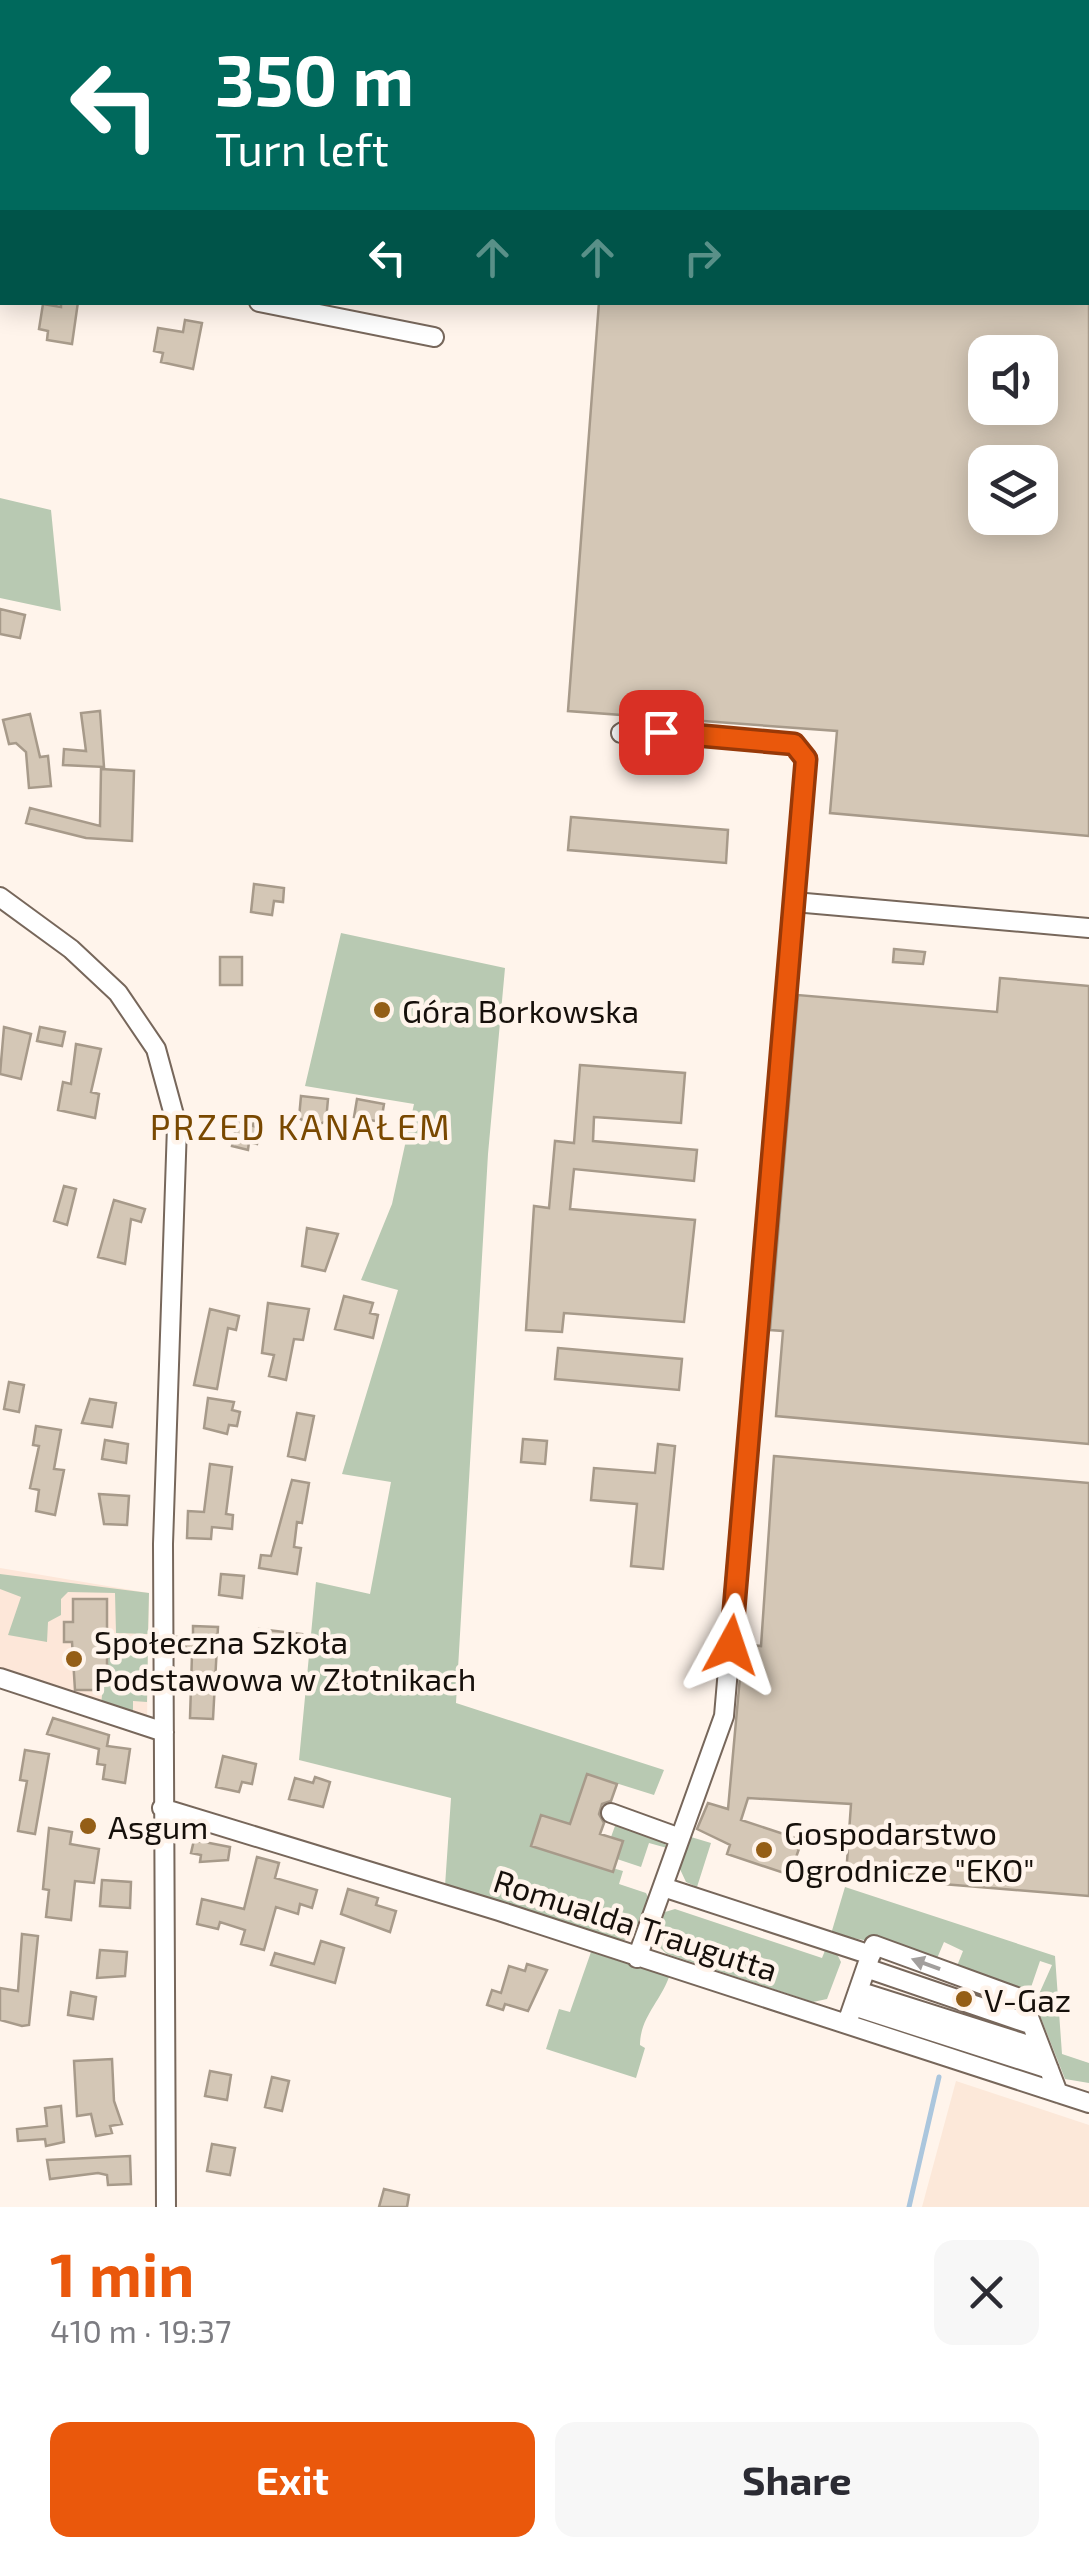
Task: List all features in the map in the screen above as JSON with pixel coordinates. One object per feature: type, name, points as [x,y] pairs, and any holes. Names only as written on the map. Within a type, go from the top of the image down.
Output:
[{"type":"street","points":[[274,305],[434,337]]},
{"type":"street","points":[[622,733],[628,728],[794,744],[806,759],[724,1716],[637,1958]]},
{"type":"street","points":[[0,898],[71,949],[118,993],[156,1050],[177,1126],[163,1544],[166,2207]]},
{"type":"street","points":[[794,902],[1089,928]]},
{"type":"street","points":[[0,1678],[164,1732]]},
{"type":"street","name":"Romualda Traugutta","points":[[162,1808],[499,1911],[637,1958],[853,2007],[1089,2103]]},
{"type":"street","points":[[611,1813],[680,1838]]},
{"type":"street","points":[[663,1887],[869,1961]]},
{"type":"street","points":[[853,2007],[874,1946],[1022,2000],[1058,2093]]},
{"type":"street","points":[[853,2007],[1041,2049]]},
{"type":"street","points":[[853,2007],[1049,2068]]},
{"type":"shaded area","name":"Społeczna Szkoła Podstawowa w Złotnikach","points":[[0,1568],[149,1593],[147,1720],[0,1675]]},
{"type":"shaded area","points":[[956,2081],[1089,2125],[1089,2207],[922,2207]]},
{"type":"green space","points":[[0,498],[51,510],[61,611],[0,598]]},
{"type":"green space","points":[[341,933],[505,968],[488,1154],[456,1703],[664,1770],[654,1795],[587,1774],[570,1824],[541,1815],[531,1845],[623,1871],[619,1884],[646,1893],[649,1899],[638,1929],[621,1943],[445,1886],[451,1798],[299,1760],[316,1582],[370,1594],[391,1482],[342,1474],[398,1290],[361,1280],[392,1204],[414,1104],[305,1086]]},
{"type":"green space","points":[[0,1574],[149,1593],[148,1634],[116,1633],[115,1593],[68,1592],[61,1599],[61,1615],[48,1622],[47,1642],[8,1635],[21,1597],[0,1589]]},
{"type":"green space","points":[[107,1642],[148,1643],[147,1702],[133,1701],[133,1716],[101,1706]]},
{"type":"green space","points":[[624,1824],[664,1841],[667,1848],[649,1843],[641,1867],[617,1859],[622,1841],[611,1837],[615,1826]]},
{"type":"green space","points":[[691,1837],[711,1843],[697,1887],[686,1882],[679,1867]]},
{"type":"green space","points":[[845,1887],[1055,1956],[1062,2054],[1089,2063],[1089,2083],[1065,2079],[1035,2003],[1052,1965],[1040,1961],[1027,1999],[955,1971],[963,1951],[944,1942],[935,1963],[869,1941],[831,1934]]},
{"type":"green space","points":[[675,1909],[822,1958],[826,1948],[836,1952],[841,1962],[827,1999],[813,2002],[667,1954],[658,1946],[657,1925],[665,1912]]},
{"type":"green space","points":[[591,1952],[669,1977],[643,2026],[640,2045],[645,2048],[636,2078],[546,2049],[559,2009],[570,2012]]},
{"type":"building","points":[[43,305],[78,305],[72,344],[47,340],[48,331],[39,329]]},
{"type":"building","points":[[599,305],[1089,305],[1089,836],[830,813],[837,731],[568,711]]},
{"type":"building","points":[[185,320],[202,323],[193,369],[161,362],[163,353],[154,351],[158,328],[183,332]]},
{"type":"building","points":[[0,609],[25,615],[20,638],[0,634]]},
{"type":"building","points":[[100,711],[104,767],[63,765],[64,749],[86,751],[81,713]]},
{"type":"building","points":[[30,714],[40,757],[48,756],[51,786],[29,788],[26,752],[16,743],[9,744],[3,720]]},
{"type":"building","points":[[101,769],[134,771],[132,841],[86,838],[26,823],[30,808],[100,826]]},
{"type":"building","points":[[571,817],[728,830],[726,863],[568,850]]},
{"type":"building","points":[[254,884],[284,888],[283,902],[274,901],[272,915],[251,912]]},
{"type":"building","points":[[894,949],[925,952],[923,964],[893,962]]},
{"type":"building","points":[[220,957],[242,957],[242,985],[220,985]]},
{"type":"building","points":[[1000,978],[1089,986],[1089,1444],[776,1416],[783,1331],[770,1330],[798,995],[997,1012]]},
{"type":"building","points":[[4,1027],[31,1034],[21,1079],[0,1074]]},
{"type":"building","points":[[40,1027],[65,1032],[62,1046],[37,1041]]},
{"type":"building","points":[[76,1044],[101,1049],[91,1092],[99,1094],[95,1118],[58,1110],[63,1082],[71,1084]]},
{"type":"building","points":[[580,1065],[685,1073],[681,1123],[594,1117],[593,1141],[697,1150],[694,1181],[574,1169],[570,1209],[695,1220],[684,1322],[564,1313],[562,1332],[526,1330],[534,1206],[549,1208],[555,1141],[574,1143]]},
{"type":"building","points":[[301,1096],[328,1099],[326,1121],[314,1127],[299,1118]]},
{"type":"building","points":[[357,1099],[384,1104],[381,1122],[354,1117]]},
{"type":"building","points":[[239,1114],[255,1118],[253,1126],[260,1128],[257,1144],[249,1142],[248,1150],[232,1146]]},
{"type":"building","points":[[64,1186],[76,1189],[67,1225],[54,1221]]},
{"type":"building","points":[[114,1200],[145,1209],[141,1222],[131,1219],[125,1264],[98,1257]]},
{"type":"building","points":[[307,1228],[338,1234],[325,1271],[302,1266]]},
{"type":"building","points":[[344,1296],[373,1303],[370,1313],[378,1315],[373,1338],[335,1329]]},
{"type":"building","points":[[268,1303],[309,1309],[303,1340],[294,1339],[286,1380],[269,1376],[274,1355],[262,1353]]},
{"type":"building","points":[[210,1309],[239,1316],[236,1330],[228,1328],[217,1389],[194,1385]]},
{"type":"building","points":[[558,1348],[682,1359],[679,1390],[555,1379]]},
{"type":"building","points":[[9,1382],[24,1385],[19,1412],[4,1409]]},
{"type":"building","points":[[208,1398],[234,1402],[232,1410],[240,1412],[237,1426],[229,1425],[227,1434],[204,1428]]},
{"type":"building","points":[[90,1399],[116,1403],[112,1427],[82,1423]]},
{"type":"building","points":[[297,1413],[314,1416],[305,1460],[288,1456]]},
{"type":"building","points":[[36,1426],[61,1430],[54,1469],[64,1470],[55,1515],[36,1511],[39,1490],[30,1488],[39,1446],[33,1445]]},
{"type":"building","points":[[523,1439],[547,1441],[545,1464],[521,1462]]},
{"type":"building","points":[[105,1440],[128,1444],[126,1463],[102,1459]]},
{"type":"building","points":[[658,1444],[675,1446],[663,1569],[631,1566],[637,1504],[591,1500],[594,1468],[655,1473]]},
{"type":"building","points":[[774,1456],[1089,1483],[1089,1896],[846,1876],[851,1804],[748,1798],[741,1820],[802,1840],[790,1875],[727,1854],[730,1845],[697,1829],[708,1803],[728,1809],[743,1644],[761,1646]]},
{"type":"building","points":[[210,1464],[232,1467],[226,1514],[233,1515],[232,1529],[212,1527],[211,1539],[187,1538],[188,1511],[204,1512]]},
{"type":"building","points":[[292,1480],[309,1483],[302,1523],[297,1522],[294,1547],[301,1548],[297,1574],[259,1568],[261,1555],[271,1556]]},
{"type":"building","points":[[99,1494],[129,1496],[127,1525],[104,1524]]},
{"type":"building","points":[[221,1574],[244,1576],[242,1598],[219,1595]]},
{"type":"building","name":"Społeczna Szkoła Podstawowa w Złotnikach","points":[[73,1599],[107,1599],[107,1666],[102,1667],[101,1690],[75,1690],[72,1642],[64,1642],[64,1622],[73,1622]]},
{"type":"building","points":[[193,1626],[218,1627],[213,1719],[190,1718],[192,1654],[176,1637],[193,1638]]},
{"type":"building","points":[[259,1629],[302,1634],[300,1647],[257,1641]]},
{"type":"building","points":[[53,1718],[109,1735],[107,1746],[130,1749],[125,1783],[103,1779],[105,1765],[97,1764],[99,1749],[47,1734]]},
{"type":"building","points":[[25,1750],[49,1754],[35,1834],[18,1831],[27,1781],[20,1780]]},
{"type":"building","points":[[223,1756],[256,1764],[252,1784],[242,1782],[239,1792],[216,1787]]},
{"type":"building","points":[[587,1774],[617,1784],[611,1801],[602,1804],[599,1814],[604,1823],[600,1834],[623,1841],[613,1872],[531,1846],[541,1815],[570,1824]]},
{"type":"building","points":[[315,1777],[330,1782],[323,1807],[289,1799],[295,1778],[313,1783]]},
{"type":"building","points":[[49,1828],[72,1832],[70,1844],[99,1849],[94,1883],[75,1881],[71,1920],[46,1917],[49,1890],[43,1889]]},
{"type":"building","points":[[194,1840],[230,1847],[228,1860],[200,1862],[201,1855],[191,1853]]},
{"type":"building","points":[[257,1857],[279,1863],[275,1878],[317,1890],[312,1908],[300,1904],[298,1914],[276,1907],[264,1950],[241,1944],[245,1930],[220,1922],[218,1929],[197,1924],[202,1899],[244,1909]]},
{"type":"building","points":[[102,1880],[131,1882],[130,1908],[100,1906]]},
{"type":"building","points":[[348,1889],[378,1898],[376,1905],[396,1911],[390,1932],[341,1914]]},
{"type":"building","points":[[22,1934],[38,1936],[29,2025],[22,2026],[0,2020],[0,1988],[18,1991]]},
{"type":"building","points":[[321,1941],[344,1948],[335,1983],[271,1965],[275,1953],[314,1964]]},
{"type":"building","points":[[100,1950],[127,1952],[125,1976],[97,1978]]},
{"type":"building","points":[[527,1964],[547,1970],[528,2011],[505,2004],[503,2010],[487,2005],[492,1990],[501,1993],[509,1966],[525,1971]]},
{"type":"building","points":[[71,1992],[96,1997],[93,2019],[68,2015]]},
{"type":"building","points":[[112,2059],[114,2101],[122,2124],[110,2126],[112,2133],[96,2136],[91,2114],[77,2116],[74,2061]]},
{"type":"building","points":[[210,2071],[231,2075],[227,2100],[205,2096]]},
{"type":"building","points":[[272,2077],[289,2081],[282,2111],[265,2107]]},
{"type":"building","points":[[61,2106],[64,2142],[46,2146],[45,2139],[18,2141],[17,2129],[47,2126],[45,2108]]},
{"type":"building","points":[[212,2144],[235,2148],[230,2175],[207,2171]]},
{"type":"building","points":[[130,2156],[131,2184],[108,2185],[107,2175],[98,2173],[50,2179],[47,2160]]},
{"type":"building","points":[[384,2189],[409,2195],[407,2207],[379,2207]]},
{"type":"waterway","points":[[909,2207],[939,2077]]},
{"type":"place","name":"Góra Borkowska","points":[[382,1010]]},
{"type":"place","name":"Społeczna Szkoła Podstawowa w Złotnikach","points":[[74,1659]]},
{"type":"place","name":"Asgum","points":[[88,1826]]},
{"type":"place","name":"Gospodarstwo Ogrodnicze \"EKO\"","points":[[764,1850]]},
{"type":"place","name":"V-Gaz","points":[[964,1999]]},
{"type":"district","name":"PRZED KANAŁEM","points":[[301,1126]]},
{"type":"route","points":[[661,732],[794,744],[806,759],[731,1645]]}]
